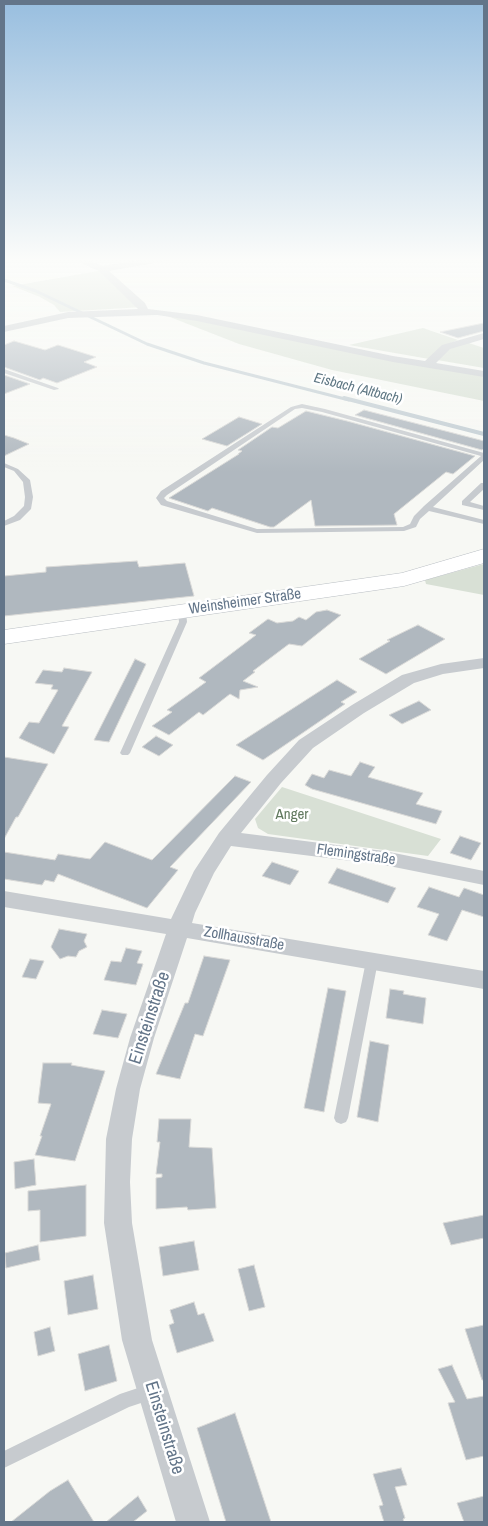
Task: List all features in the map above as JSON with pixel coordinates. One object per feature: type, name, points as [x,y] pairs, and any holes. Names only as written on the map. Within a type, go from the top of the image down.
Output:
[{"type":"main road","name":"Weinsheimer Straße","points":[[4,637],[404,579],[484,556]]},
{"type":"street","points":[[250,329],[329,346],[484,374]]},
{"type":"street","points":[[428,364],[451,344],[484,336]]},
{"type":"street","name":"Einsteinstraße","points":[[193,1522],[137,1340],[125,1276],[118,1223],[119,1139],[128,1089],[142,1038],[191,897],[204,871],[226,838],[274,779],[306,744],[358,709],[408,679],[441,669],[484,663]]},
{"type":"street","name":"Flemingstraße","points":[[226,838],[384,858],[484,878]]},
{"type":"street","name":"Zollhausstraße","points":[[4,899],[484,980]]},
{"type":"lane","points":[[4,371],[56,389]]},
{"type":"lane","points":[[302,406],[323,410],[484,456],[427,508],[413,525],[404,529],[257,531],[164,503],[160,498],[164,492],[293,408],[302,406]]},
{"type":"lane","points":[[4,465],[16,470],[27,482],[29,497],[28,507],[17,518],[4,524]]},
{"type":"lane","points":[[484,485],[465,502],[484,508]]},
{"type":"lane","points":[[427,508],[484,522]]},
{"type":"lane","points":[[125,753],[183,622],[182,612]]},
{"type":"lane","points":[[341,1118],[372,961]]},
{"type":"lane","points":[[4,1460],[126,1400],[153,1391]]},
{"type":"green space","points":[[201,329],[243,329],[393,359],[484,374],[484,401],[332,370],[239,344]]},
{"type":"green space","points":[[418,329],[427,329],[458,340],[442,347],[429,359],[349,345]]},
{"type":"green space","points":[[466,342],[484,348],[484,368],[437,360],[447,349]]},
{"type":"green space","points":[[484,564],[484,595],[426,584],[425,580]]},
{"type":"green space","name":"Anger","points":[[282,787],[441,839],[428,856],[268,834],[258,828],[255,819]]},
{"type":"building","points":[[454,329],[484,329],[484,331],[458,338],[440,332]]},
{"type":"building","points":[[14,341],[45,350],[58,345],[96,357],[84,362],[97,367],[57,383],[43,378],[40,380],[4,367],[4,345]]},
{"type":"building","points":[[4,375],[30,384],[4,394]]},
{"type":"building","points":[[364,410],[484,441],[484,448],[482,450],[355,415]]},
{"type":"building","points":[[306,411],[475,456],[453,474],[446,472],[394,514],[397,525],[315,526],[311,500],[274,527],[270,527],[212,508],[208,511],[169,498],[239,454],[242,451],[238,450],[272,427],[278,428]]},
{"type":"building","points":[[239,417],[262,424],[227,446],[202,439]]},
{"type":"building","points":[[4,435],[14,438],[29,444],[4,456]]},
{"type":"building","points":[[137,561],[139,567],[185,563],[194,596],[4,616],[4,576],[46,572],[46,567]]},
{"type":"building","points":[[327,610],[341,615],[302,646],[289,644],[253,671],[255,672],[243,681],[258,687],[240,690],[239,699],[230,694],[203,715],[199,712],[169,735],[152,726],[172,712],[167,710],[206,682],[199,678],[256,635],[249,633],[268,619],[277,623],[293,621],[299,617],[306,620],[316,612]]},
{"type":"building","points":[[418,625],[445,639],[386,674],[359,659],[390,641],[387,640]]},
{"type":"building","points":[[135,659],[146,664],[109,742],[94,740]]},
{"type":"building","points":[[64,668],[92,672],[62,726],[69,727],[54,754],[19,738],[29,722],[39,723],[58,690],[51,689],[53,685],[35,683],[43,670],[62,672]]},
{"type":"building","points":[[337,680],[357,692],[341,702],[345,704],[263,760],[236,745]]},
{"type":"building","points":[[419,701],[431,710],[402,724],[389,715]]},
{"type":"building","points":[[156,736],[173,745],[159,756],[142,747]]},
{"type":"building","points":[[4,757],[48,764],[4,839]]},
{"type":"building","points":[[360,762],[375,767],[368,777],[423,793],[416,804],[442,811],[436,824],[312,789],[305,785],[312,774],[324,778],[329,770],[351,776]]},
{"type":"building","points":[[235,776],[251,782],[170,867],[178,870],[147,908],[58,874],[54,882],[45,880],[42,885],[4,879],[4,852],[55,860],[58,854],[90,859],[105,842],[152,860]]},
{"type":"building","points":[[460,836],[481,843],[471,860],[450,853]]},
{"type":"building","points":[[272,862],[299,871],[290,885],[262,876]]},
{"type":"building","points":[[337,868],[396,888],[388,903],[328,883]]},
{"type":"building","points":[[429,887],[459,897],[464,888],[484,895],[484,917],[462,910],[447,941],[428,935],[439,914],[417,907]]},
{"type":"building","points":[[59,929],[87,934],[84,941],[87,947],[79,951],[76,957],[68,956],[60,959],[51,947]]},
{"type":"building","points":[[126,948],[142,951],[137,963],[143,964],[136,985],[104,980],[111,961],[121,962]]},
{"type":"building","points":[[204,956],[230,960],[203,1036],[195,1034],[180,1079],[156,1074],[185,1003],[188,1003]]},
{"type":"building","points":[[30,959],[44,961],[36,979],[22,977]]},
{"type":"building","points":[[328,988],[346,991],[324,1112],[304,1108]]},
{"type":"building","points":[[390,989],[404,991],[403,994],[426,998],[423,1024],[386,1018]]},
{"type":"building","points":[[102,1010],[127,1014],[118,1038],[93,1034]]},
{"type":"building","points":[[370,1041],[389,1045],[378,1122],[357,1117]]},
{"type":"building","points":[[43,1063],[72,1063],[71,1065],[105,1071],[75,1161],[35,1155],[51,1104],[38,1103]]},
{"type":"building","points":[[159,1119],[191,1119],[189,1147],[212,1148],[216,1208],[188,1210],[187,1207],[156,1209],[156,1178],[162,1177],[162,1174],[156,1174],[160,1142],[157,1142]]},
{"type":"building","points":[[34,1159],[36,1185],[15,1189],[14,1162]]},
{"type":"building","points":[[86,1185],[86,1236],[40,1242],[40,1210],[28,1211],[28,1191]]},
{"type":"building","points":[[484,1215],[484,1238],[451,1245],[443,1223]]},
{"type":"building","points":[[194,1241],[199,1270],[163,1276],[159,1247]]},
{"type":"building","points":[[38,1245],[40,1260],[6,1268],[5,1253]]},
{"type":"building","points":[[254,1265],[265,1307],[249,1311],[238,1269]]},
{"type":"building","points":[[93,1275],[98,1309],[68,1315],[64,1281]]},
{"type":"building","points":[[194,1302],[198,1315],[204,1313],[214,1341],[177,1353],[169,1325],[174,1323],[170,1310]]},
{"type":"building","points":[[484,1325],[484,1380],[482,1380],[465,1329]]},
{"type":"building","points":[[50,1327],[55,1351],[38,1356],[34,1332]]},
{"type":"building","points":[[109,1345],[117,1381],[85,1391],[78,1354]]},
{"type":"building","points":[[452,1365],[467,1399],[484,1396],[484,1456],[466,1460],[448,1403],[455,1402],[438,1369]]},
{"type":"building","points":[[235,1413],[271,1522],[226,1522],[197,1428]]},
{"type":"building","points":[[401,1468],[407,1485],[395,1487],[405,1518],[403,1519],[404,1522],[384,1522],[379,1506],[383,1505],[373,1474]]},
{"type":"building","points":[[68,1480],[94,1522],[11,1522],[50,1491]]},
{"type":"building","points":[[138,1496],[147,1511],[133,1522],[106,1522]]},
{"type":"building","points":[[484,1496],[484,1522],[464,1522],[457,1503]]},
{"type":"waterway","name":"Eisbach (Altbach)","points":[[116,329],[147,344],[204,363],[349,400]]},
{"type":"waterway","name":"Eisbach (Altbach)","points":[[344,398],[484,434]]}]
